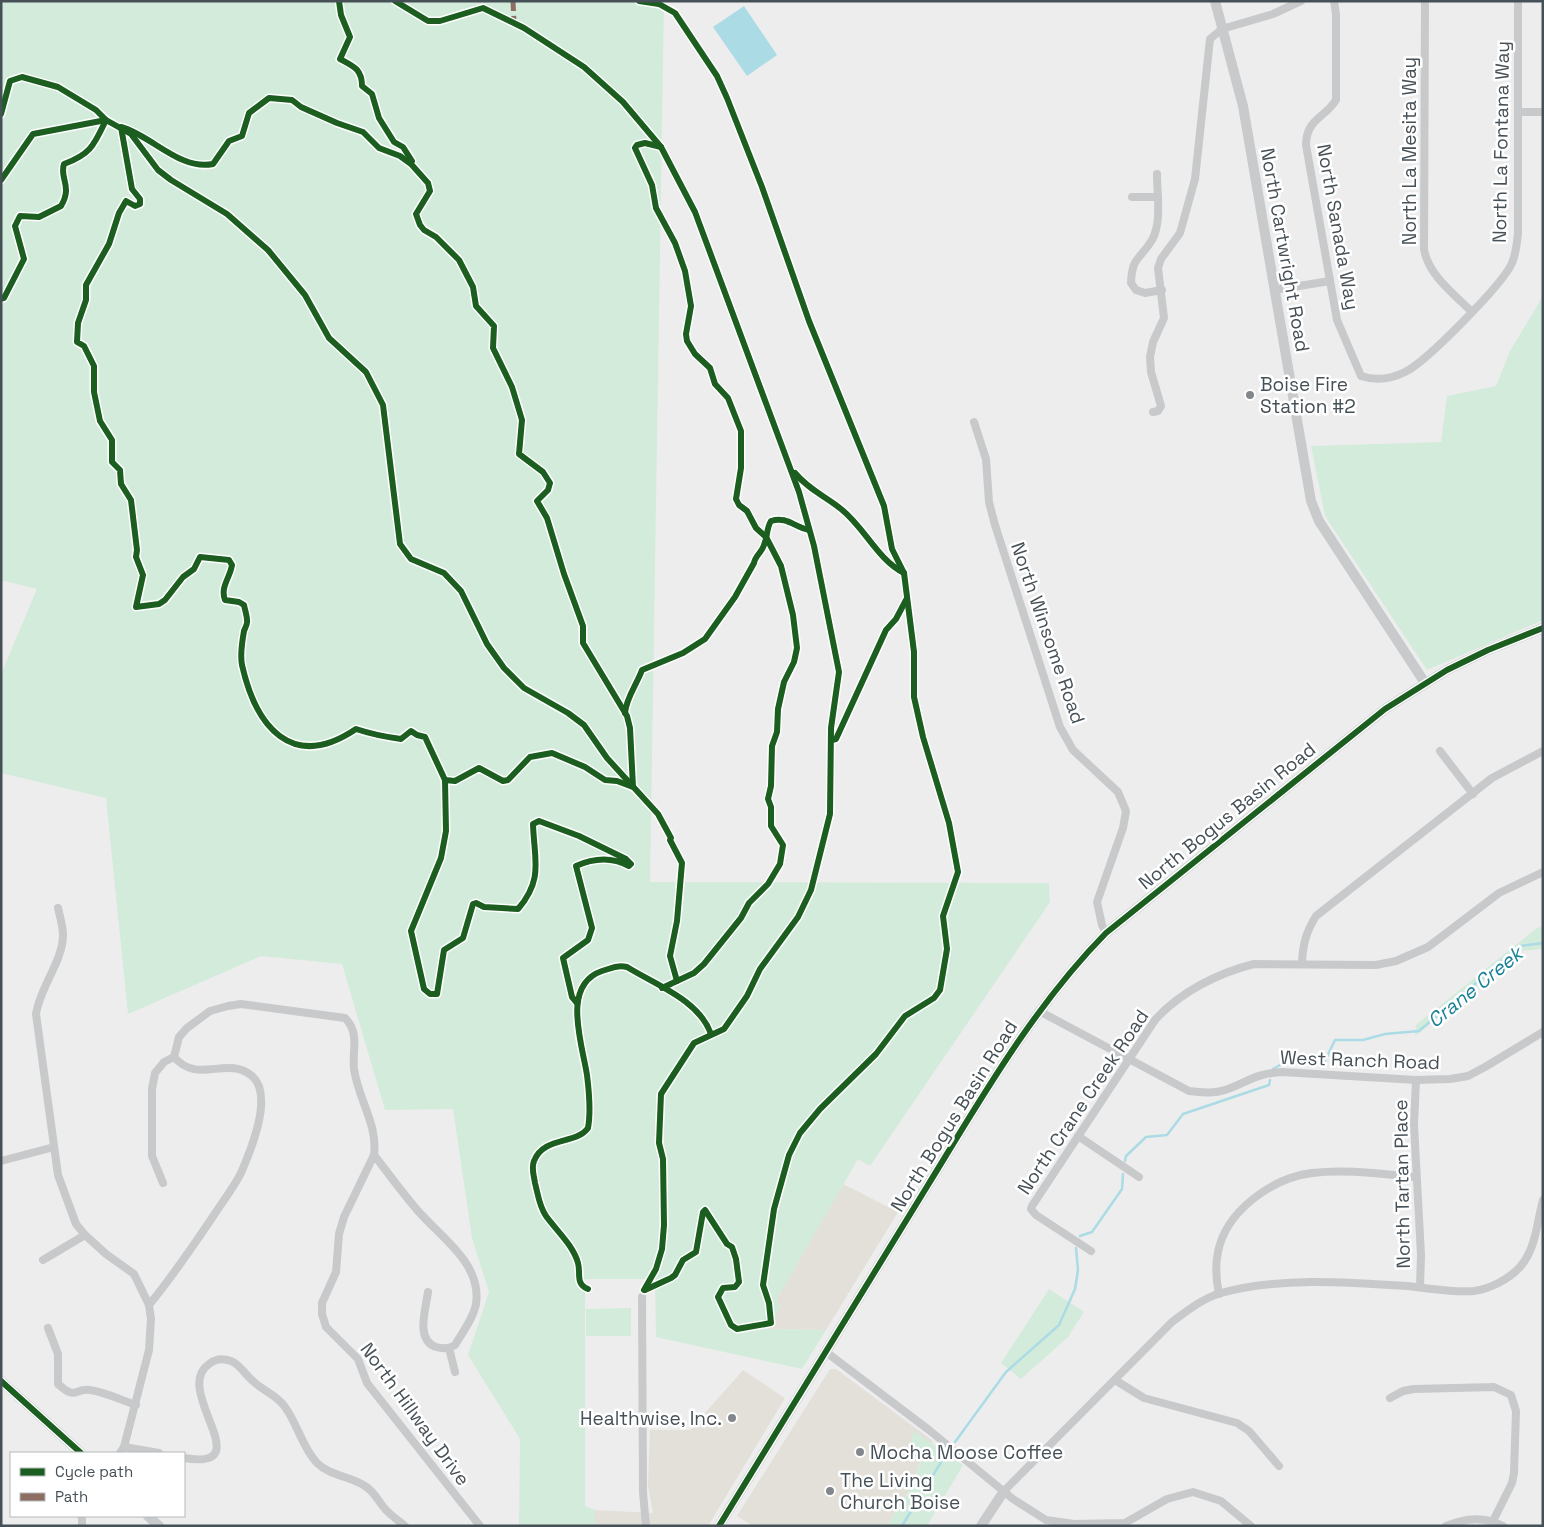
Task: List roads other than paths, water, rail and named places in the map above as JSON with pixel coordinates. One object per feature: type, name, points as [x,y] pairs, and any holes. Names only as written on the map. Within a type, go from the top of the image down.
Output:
[{"type":"street","name":"North Cartwright Road","points":[[1215,1],[1243,106],[1311,501],[1319,521],[1425,683]]},
{"type":"street","points":[[1153,412],[1158,411],[1161,406],[1151,372],[1150,358],[1153,342],[1164,318],[1158,268],[1161,258],[1180,233],[1196,179],[1210,39],[1222,29],[1273,14],[1301,1]]},
{"type":"street","name":"North Sanada Way","points":[[1334,1],[1336,14],[1336,100],[1331,109],[1310,125],[1306,135],[1306,145],[1338,320],[1361,376]]},
{"type":"street","name":"North La Mesita Way","points":[[1425,1],[1425,255],[1433,272],[1472,312]]},
{"type":"street","name":"North La Fontana Way","points":[[1361,376],[1378,379],[1407,371],[1416,366],[1472,312],[1507,272],[1517,248],[1518,1]]},
{"type":"street","points":[[1519,112],[1543,112]]},
{"type":"street","points":[[1157,174],[1155,230],[1152,240],[1134,262],[1131,283],[1136,290],[1145,293],[1162,290]]},
{"type":"street","points":[[1132,197],[1157,197]]},
{"type":"street","points":[[1274,290],[1330,280]]},
{"type":"street","name":"North Winsome Road","points":[[974,422],[986,459],[989,502],[995,525],[1060,727],[1073,750],[1118,792],[1123,800],[1126,811],[1123,828],[1097,902],[1102,925],[1106,932]]},
{"type":"street","name":"North Bogus Basin Road","points":[[719,1526],[972,1113],[1038,1011],[1079,961],[1106,932],[1385,709],[1425,683],[1488,650],[1543,628]]},
{"type":"street","points":[[1440,751],[1473,794]]},
{"type":"street","points":[[1302,962],[1307,930],[1316,916],[1492,778],[1543,751]]},
{"type":"street","name":"North Crane Creek Road","points":[[1091,1251],[1036,1215],[1031,1209],[1128,1059],[1164,1010],[1197,987],[1239,968],[1254,964],[1302,962],[1376,965],[1413,955],[1428,947],[1499,893],[1543,872]]},
{"type":"street","points":[[58,908],[63,936],[61,949],[41,991],[36,1014],[58,1175],[76,1224],[85,1235],[134,1274],[149,1305],[151,1319],[149,1350],[136,1405],[122,1450],[147,1452]]},
{"type":"street","name":"North Hillway Drive","points":[[174,1057],[179,1037],[187,1028],[210,1011],[228,1006],[241,1004],[345,1018],[352,1025],[355,1033],[354,1070],[360,1096],[375,1134],[374,1155],[344,1217],[338,1234],[336,1272],[322,1303],[322,1314],[326,1327],[358,1359],[368,1383],[480,1526]]},
{"type":"street","name":"West Ranch Road","points":[[1038,1011],[1189,1091],[1210,1093],[1224,1090],[1263,1073],[1282,1072],[1416,1080],[1450,1079],[1468,1076],[1543,1032]]},
{"type":"street","points":[[149,1305],[175,1274],[241,1173],[263,1105],[258,1084],[252,1076],[241,1070],[229,1068],[191,1070],[182,1067],[174,1057],[164,1062],[155,1073],[152,1089],[152,1156],[163,1183]]},
{"type":"street","name":"North Tartan Place","points":[[1416,1080],[1415,1177],[1421,1255],[1420,1287]]},
{"type":"street","points":[[1078,1136],[1139,1178]]},
{"type":"street","points":[[1,1161],[54,1148]]},
{"type":"street","points":[[374,1155],[420,1213],[452,1244],[464,1261],[475,1283],[476,1306],[456,1345],[449,1348],[432,1345],[427,1340],[424,1332],[428,1292]]},
{"type":"street","points":[[1219,1294],[1216,1269],[1218,1251],[1224,1234],[1241,1210],[1262,1192],[1286,1180],[1310,1173],[1333,1171],[1415,1177]]},
{"type":"street","points":[[981,1526],[1004,1491],[1172,1322],[1195,1305],[1219,1294],[1243,1288],[1307,1283],[1474,1291],[1492,1286],[1508,1277],[1520,1267],[1529,1254],[1534,1242],[1543,1200]]},
{"type":"street","points":[[43,1260],[85,1235]]},
{"type":"street","points":[[642,1297],[643,1492],[646,1526]]},
{"type":"street","points":[[48,1328],[58,1354],[58,1384],[72,1393],[90,1390],[136,1405]]},
{"type":"street","points":[[449,1348],[455,1372]]},
{"type":"street","points":[[826,1352],[929,1430],[1004,1491],[1046,1520],[1074,1524],[1124,1523],[1167,1499],[1193,1492],[1221,1501],[1251,1526]]},
{"type":"street","points":[[185,1458],[206,1458],[214,1453],[217,1444],[216,1435],[198,1392],[198,1383],[201,1373],[207,1365],[216,1360],[231,1361],[253,1382],[284,1404],[303,1443],[319,1465],[365,1486],[388,1512],[405,1526]]},
{"type":"street","points":[[1,1380],[79,1452]]},
{"type":"street","points":[[1115,1380],[1144,1398],[1237,1423],[1249,1432],[1279,1466]]},
{"type":"street","points":[[1390,1398],[1403,1391],[1414,1389],[1494,1387],[1510,1395],[1516,1411],[1514,1473],[1512,1483],[1493,1521]]},
{"type":"street","points":[[149,1517],[159,1526]]},
{"type":"street","points":[[1446,1526],[1477,1518],[1493,1521],[1503,1526]]},
{"type":"water","points":[[744,6],[777,55],[747,76],[713,27]]},
{"type":"waterway","name":"Crane Creek","points":[[1273,1069],[1282,1064],[1324,1063],[1335,1040],[1363,1040],[1385,1034],[1419,1031],[1520,946],[1543,943]]},
{"type":"waterway","name":"Crane Creek","points":[[1125,1161],[1126,1156],[1146,1137],[1167,1135],[1183,1114],[1269,1085],[1270,1080]]},
{"type":"waterway","name":"Crane Creek","points":[[1080,1236],[1092,1232],[1122,1189],[1123,1174]]},
{"type":"waterway","name":"Crane Creek","points":[[955,1442],[1006,1372],[1059,1325],[1075,1289],[1078,1270],[1076,1248]]},
{"type":"waterway","name":"Crane Creek","points":[[902,1526],[946,1454]]},
{"type":"place","name":"Boise Fire Station #2","points":[[1250,395]]},
{"type":"place","name":"Healthwise, Inc.","points":[[732,1418]]},
{"type":"place","name":"Mocha Moose Coffee","points":[[860,1452]]},
{"type":"place","name":"The Living Church Boise","points":[[830,1491]]}]
